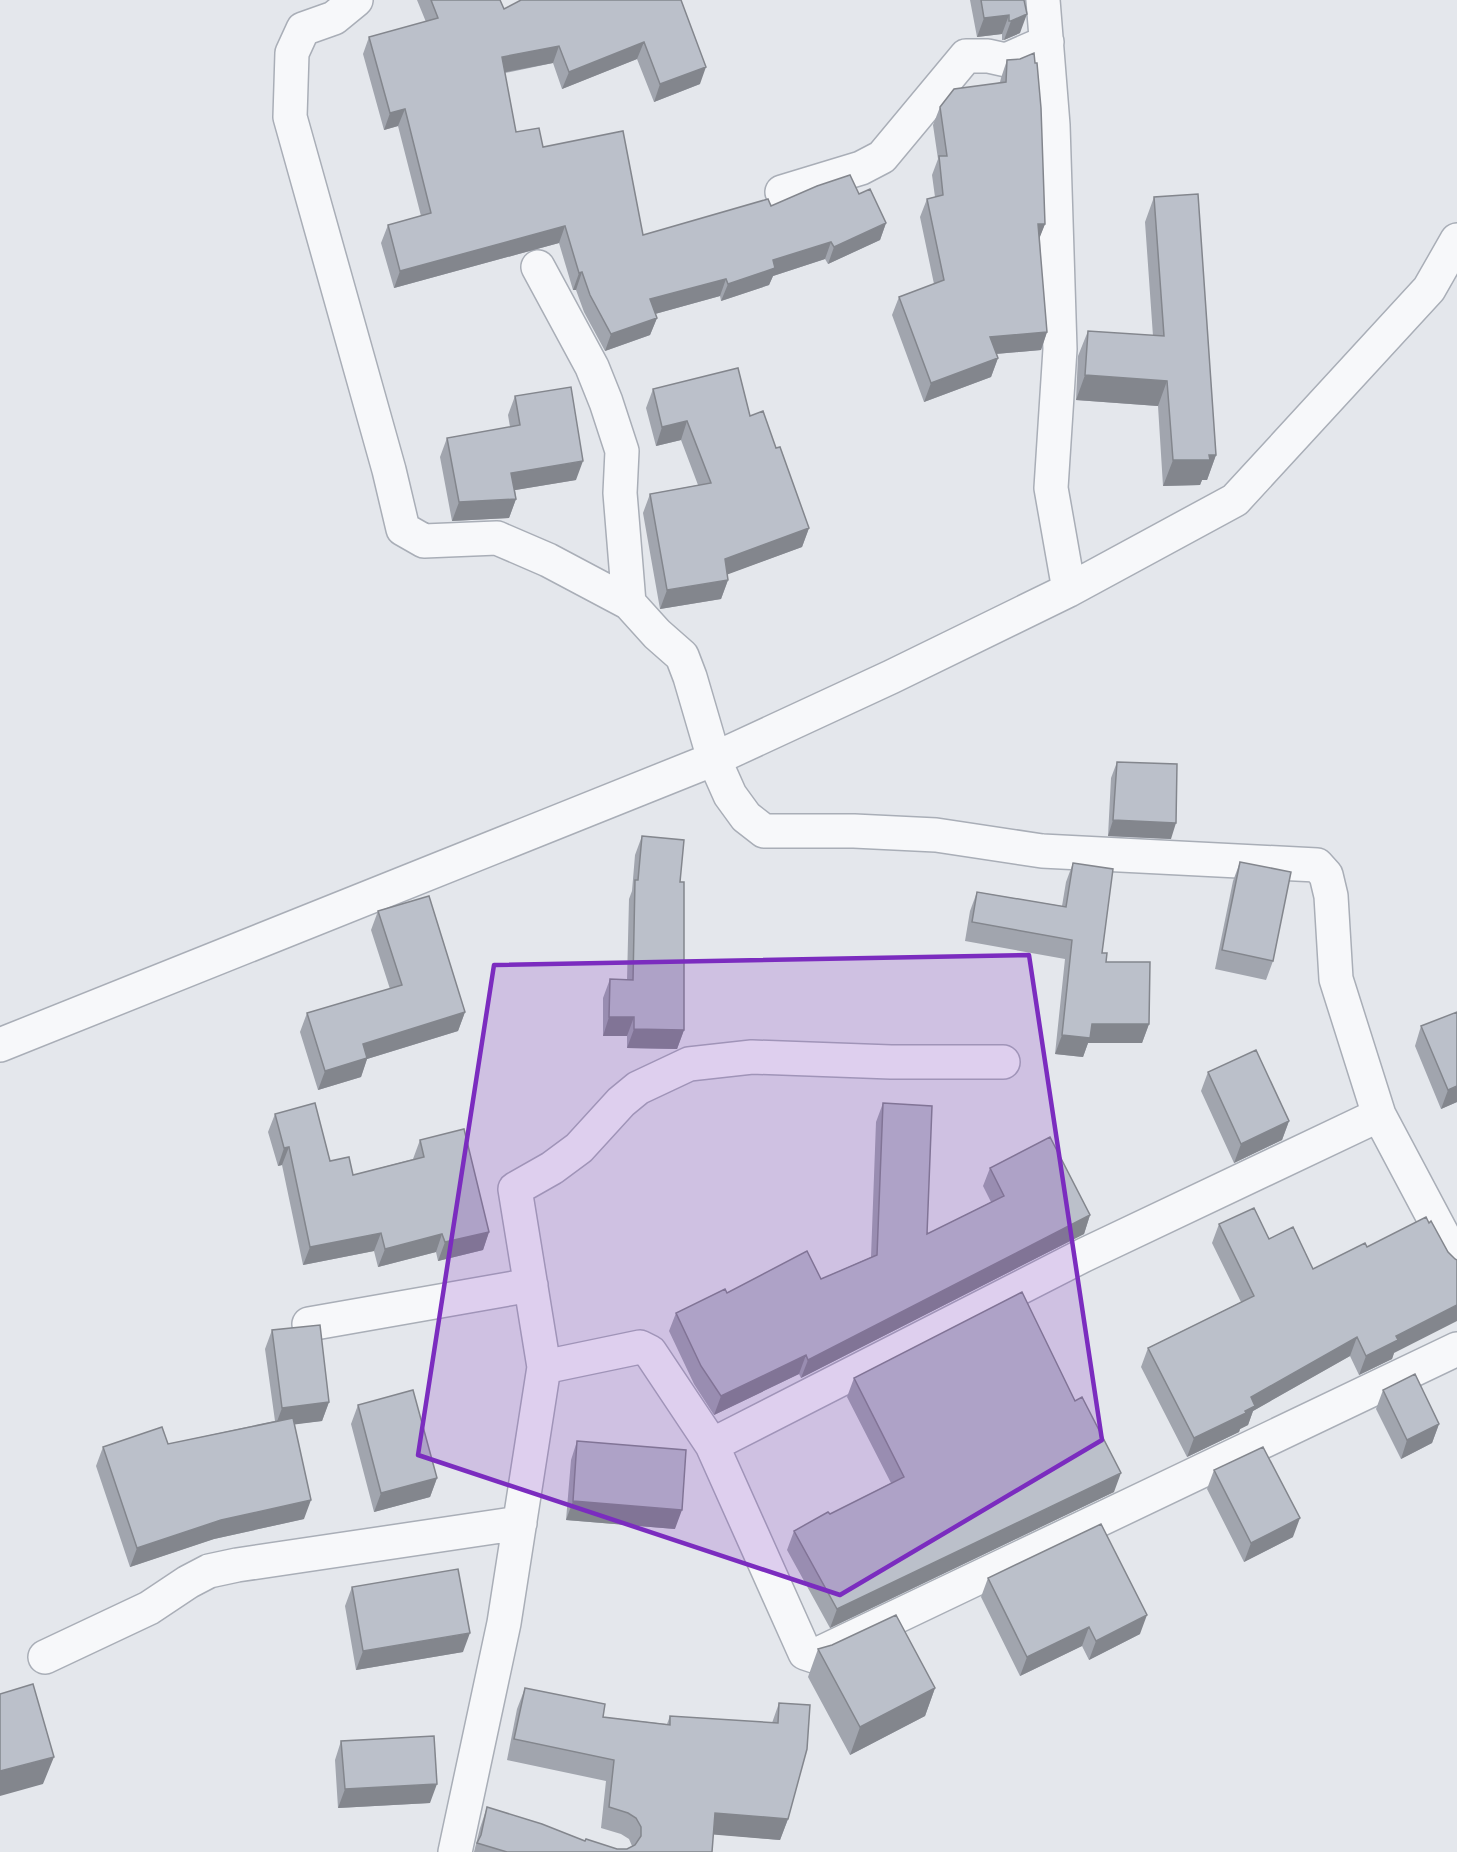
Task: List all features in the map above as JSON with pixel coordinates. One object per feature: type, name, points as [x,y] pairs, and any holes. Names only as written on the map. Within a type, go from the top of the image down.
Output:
[{"type":"street","points":[[356,0],[334,18],[303,29],[297,39],[292,53],[290,117],[404,529],[423,542],[497,538],[548,560],[629,603],[657,634],[682,656],[714,759],[730,795],[746,817],[764,831],[854,831],[936,835],[1042,851],[1317,865],[1326,875],[1331,896],[1336,978],[1379,1115],[1457,1262]]},
{"type":"street","points":[[1043,0],[1053,124],[1060,349],[1051,488],[1069,590]]},
{"type":"street","points":[[782,192],[861,168],[882,157],[966,56],[988,56],[1006,60],[1047,42]]},
{"type":"street","points":[[0,1045],[714,759],[891,677],[1069,590],[1235,500],[1430,289],[1457,240]]},
{"type":"street","points":[[538,267],[592,367],[622,451],[620,493],[629,603]]},
{"type":"street","points":[[455,1852],[504,1623],[544,1367],[515,1189],[552,1168],[579,1148],[621,1102],[638,1088],[689,1064],[752,1057],[891,1062],[1003,1062]]},
{"type":"street","points":[[711,1445],[1084,1255],[1379,1115]]},
{"type":"street","points":[[309,1324],[531,1285]]},
{"type":"street","points":[[544,1367],[640,1347],[650,1352],[711,1445],[805,1653],[814,1656],[1457,1349]]},
{"type":"street","points":[[45,1657],[149,1608],[209,1571],[520,1523]]},
{"type":"street","points":[[465,1803],[498,1813]]},
{"type":"highlighted area","points":[[1029,955],[1102,1440],[840,1595],[418,1455],[494,965]]},
{"type":"building","points":[[431,0],[500,0],[504,9],[521,0],[681,0],[706,67],[660,84],[644,42],[569,72],[559,46],[502,57],[516,132],[539,128],[543,147],[623,131],[643,235],[768,199],[771,206],[817,186],[850,175],[859,194],[870,189],[886,223],[834,247],[831,242],[773,260],[775,268],[728,284],[726,279],[650,299],[657,318],[611,334],[590,295],[582,272],[579,273],[565,226],[400,271],[388,225],[431,213],[405,109],[390,113],[369,37],[438,18]]},
{"type":"building","points":[[981,0],[1024,0],[1027,14],[1011,21],[1009,21],[1009,15],[984,18]]},
{"type":"building","points":[[1034,53],[1041,108],[1045,224],[1038,224],[1047,332],[990,337],[998,358],[931,383],[899,297],[944,280],[927,199],[943,195],[939,156],[947,156],[940,107],[954,89],[1006,82],[1007,60],[1020,59]]},
{"type":"building","points":[[1198,194],[1216,455],[1209,455],[1210,460],[1173,460],[1167,381],[1085,375],[1088,331],[1164,336],[1154,197]]},
{"type":"building","points":[[738,368],[750,416],[763,411],[776,448],[780,447],[809,528],[725,559],[728,580],[667,590],[650,494],[711,483],[687,421],[662,427],[653,389]]},
{"type":"building","points":[[571,387],[583,461],[511,473],[516,499],[459,502],[447,438],[520,425],[515,396]]},
{"type":"building","points":[[1117,762],[1177,764],[1176,823],[1113,820]]},
{"type":"building","points":[[642,836],[684,840],[680,882],[684,882],[684,1030],[634,1029],[634,1017],[609,1017],[610,979],[633,980],[635,880],[638,880]]},
{"type":"building","points":[[1240,862],[1291,872],[1273,961],[1222,950]]},
{"type":"building","points":[[1073,863],[1113,869],[1102,953],[1107,953],[1106,962],[1150,962],[1149,1024],[1092,1024],[1090,1038],[1062,1035],[1072,940],[972,922],[977,892],[1066,907]]},
{"type":"building","points":[[429,896],[465,1012],[363,1044],[367,1058],[325,1071],[307,1013],[402,985],[378,911]]},
{"type":"building","points":[[1457,1012],[1457,1086],[1448,1090],[1421,1026]]},
{"type":"building","points":[[1256,1050],[1289,1121],[1241,1144],[1208,1072]]},
{"type":"building","points":[[315,1103],[330,1161],[349,1157],[353,1175],[424,1157],[420,1140],[464,1129],[489,1232],[445,1242],[442,1234],[385,1249],[381,1233],[310,1247],[289,1147],[284,1148],[275,1114]]},
{"type":"building","points":[[883,1103],[932,1106],[927,1234],[1004,1196],[990,1168],[1050,1137],[1090,1215],[808,1360],[806,1355],[721,1396],[701,1366],[676,1313],[725,1289],[727,1293],[807,1251],[821,1279],[877,1255]]},
{"type":"building","points":[[1254,1208],[1269,1239],[1293,1227],[1313,1269],[1365,1243],[1367,1247],[1426,1217],[1429,1223],[1431,1221],[1448,1252],[1457,1260],[1457,1305],[1396,1336],[1398,1340],[1366,1356],[1357,1337],[1251,1397],[1255,1406],[1245,1411],[1246,1413],[1194,1438],[1148,1348],[1254,1296],[1219,1224]]},
{"type":"building","points":[[1022,1292],[1075,1401],[1082,1397],[1121,1473],[837,1609],[794,1531],[828,1512],[830,1514],[904,1477],[854,1378]]},
{"type":"building","points":[[320,1325],[329,1402],[282,1408],[272,1330]]},
{"type":"building","points":[[1415,1374],[1439,1424],[1407,1440],[1383,1390]]},
{"type":"building","points":[[413,1390],[437,1478],[381,1493],[358,1405]]},
{"type":"building","points":[[293,1418],[311,1500],[221,1520],[137,1548],[103,1447],[162,1427],[168,1444]]},
{"type":"building","points":[[577,1441],[686,1450],[682,1510],[573,1501]]},
{"type":"building","points":[[1263,1447],[1300,1518],[1251,1543],[1214,1470]]},
{"type":"building","points":[[1101,1524],[1147,1615],[1096,1641],[1089,1627],[1027,1657],[988,1578]]},
{"type":"building","points":[[458,1569],[470,1633],[363,1651],[352,1587]]},
{"type":"building","points":[[896,1615],[935,1688],[860,1727],[818,1649],[832,1645]]},
{"type":"building","points":[[33,1684],[54,1757],[0,1771],[0,1694]]},
{"type":"building","points":[[525,1688],[605,1704],[603,1717],[670,1725],[670,1716],[778,1723],[779,1703],[810,1705],[807,1749],[788,1819],[715,1813],[712,1852],[507,1852],[477,1843],[487,1807],[542,1824],[585,1841],[586,1839],[617,1849],[627,1849],[635,1845],[641,1836],[641,1827],[636,1818],[609,1807],[614,1760],[514,1739]]},
{"type":"building","points":[[434,1736],[437,1784],[345,1789],[341,1741]]}]
